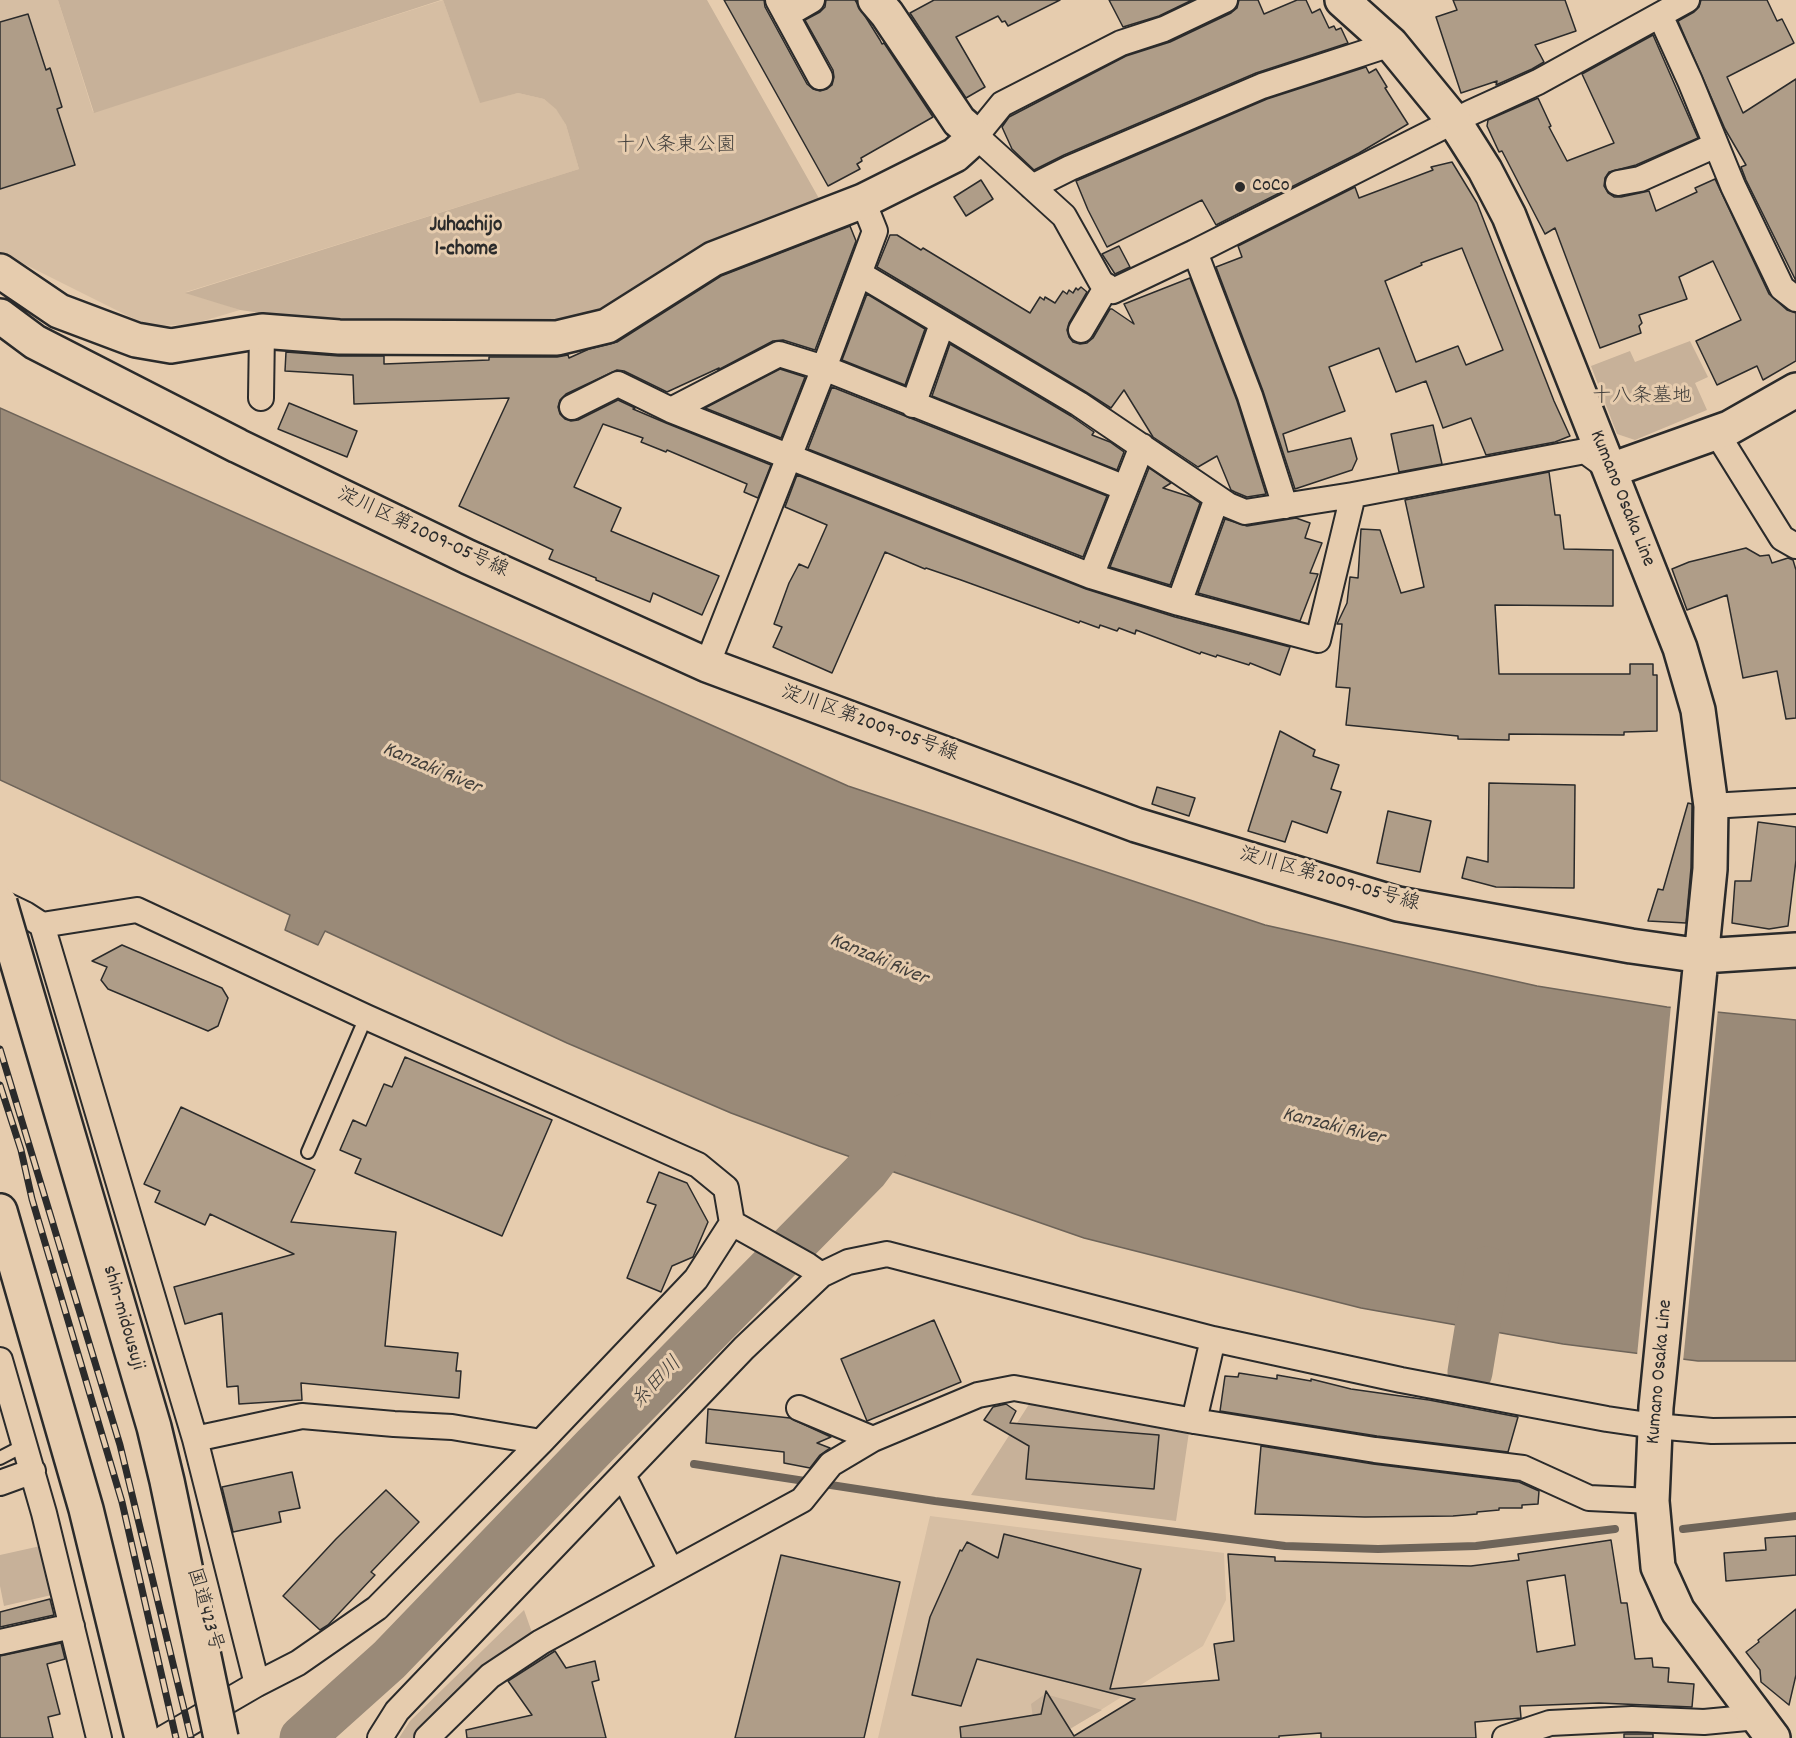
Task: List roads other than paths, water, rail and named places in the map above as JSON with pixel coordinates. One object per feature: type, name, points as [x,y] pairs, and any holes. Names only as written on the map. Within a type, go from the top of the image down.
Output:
[{"type":"main road","points":[[0,271],[58,311],[136,340],[171,346],[262,331],[339,337],[557,338],[607,326],[713,260],[862,201],[955,155],[976,136],[959,122],[887,14],[875,0]]},
{"type":"main road","name":"Kumano Osaka Line","points":[[1342,0],[1391,44],[1454,121],[1485,170],[1509,216],[1680,648],[1698,711],[1712,806],[1710,869],[1655,1417],[1652,1501],[1658,1567],[1678,1611],[1765,1728]]},
{"type":"main road","name":"淀川区第2009-05号線","points":[[0,316],[35,342],[230,442],[468,557],[707,665],[1136,825],[1386,900],[1630,946],[1700,963],[1796,950]]},
{"type":"main road","points":[[1611,470],[1729,428],[1796,390]]},
{"type":"main road","name":"shin-midousuji","points":[[0,903],[154,1427],[221,1738]]},
{"type":"main road","points":[[0,1211],[86,1509],[142,1738]]},
{"type":"main road","name":"国道423号","points":[[167,1481],[240,1738]]},
{"type":"main road","points":[[86,1509],[126,1738]]},
{"type":"street","points":[[812,0],[782,7],[820,77]]},
{"type":"street","points":[[1225,0],[1164,29],[1121,43],[1002,104],[976,136],[1064,216],[1101,282],[1113,291],[1454,121],[1538,82],[1687,0]]},
{"type":"street","points":[[1660,15],[1733,186],[1782,288],[1796,299]]},
{"type":"street","points":[[1032,187],[1070,168],[1262,86],[1391,44]]},
{"type":"street","points":[[1618,183],[1640,179],[1716,145]]},
{"type":"street","points":[[707,665],[824,369],[875,231],[862,201]]},
{"type":"street","points":[[1195,252],[1250,396],[1285,506]]},
{"type":"street","points":[[860,274],[1079,404],[1217,498],[1245,512],[1353,495],[1585,451],[1611,470]]},
{"type":"street","points":[[1081,330],[1107,286]]},
{"type":"street","points":[[913,405],[942,324]]},
{"type":"street","points":[[261,398],[262,331]]},
{"type":"street","points":[[671,410],[779,354],[824,369],[1125,488]]},
{"type":"street","points":[[572,407],[618,384],[671,410],[788,458],[1091,576],[1179,603],[1318,640],[1353,495]]},
{"type":"street","points":[[1716,432],[1782,538],[1796,546]]},
{"type":"street","points":[[1091,576],[1142,446]]},
{"type":"street","points":[[1179,603],[1217,498]]},
{"type":"street","points":[[1712,806],[1796,801]]},
{"type":"street","points":[[0,903],[25,914],[42,926],[195,1438],[258,1684]]},
{"type":"street","points":[[42,926],[137,910],[366,1017],[698,1165],[726,1188],[742,1228],[814,1270]]},
{"type":"street","points":[[164,1738],[298,1663],[377,1608],[541,1442],[696,1280],[742,1228]]},
{"type":"street","points":[[380,1738],[397,1711],[744,1348],[814,1270],[848,1262],[887,1254],[1213,1339],[1401,1380],[1655,1417],[1712,1431],[1796,1430]]},
{"type":"street","points":[[1194,1421],[1213,1339]]},
{"type":"street","points":[[0,1360],[33,1471],[99,1738]]},
{"type":"street","points":[[427,1738],[490,1676],[541,1642],[802,1500],[831,1464],[873,1438],[978,1395],[1014,1388],[1194,1421],[1375,1450],[1523,1468],[1589,1498],[1652,1501]]},
{"type":"street","points":[[799,1408],[873,1438]]},
{"type":"street","points":[[195,1438],[302,1416],[372,1423],[452,1427],[541,1442]]},
{"type":"street","points":[[0,1483],[33,1471]]},
{"type":"street","points":[[623,1475],[671,1570]]},
{"type":"street","points":[[0,1642],[72,1626]]},
{"type":"street","points":[[1505,1738],[1550,1724],[1632,1719],[1704,1722],[1765,1728]]},
{"type":"lane","points":[[308,1152],[366,1017]]},
{"type":"lane","points":[[0,1458],[25,1445]]},
{"type":"water","name":"Kanzaki River","points":[[0,408],[848,786],[1265,925],[1537,986],[1667,1007],[1796,1020],[1796,1361],[1698,1361],[1563,1344],[1361,1308],[1084,1238],[731,1113],[567,1043],[325,931],[318,945],[285,930],[290,915],[0,780]]},
{"type":"waterway","name":"糸田川","points":[[302,1738],[389,1660],[594,1447],[866,1171],[908,1115]]},
{"type":"waterway","points":[[1470,1372],[1487,1269]]},
{"type":"waterway","points":[[694,1464],[935,1501],[1285,1546],[1378,1549],[1476,1546],[1615,1529]]},
{"type":"waterway","points":[[1683,1529],[1796,1516]]},
{"type":"railway","points":[[0,1049],[120,1445],[191,1738]]},
{"type":"railway","points":[[0,1085],[21,1150],[32,1199],[122,1502],[176,1738]]},
{"type":"place","name":"CoCo","points":[[1240,187]]},
{"type":"district","name":"Juhachijo 1-chome","points":[[466,239]]},
{"type":"park label","name":"十八条東公園","points":[[676,147]]},
{"type":"park label","name":"十八条墓地","points":[[1642,398]]}]
